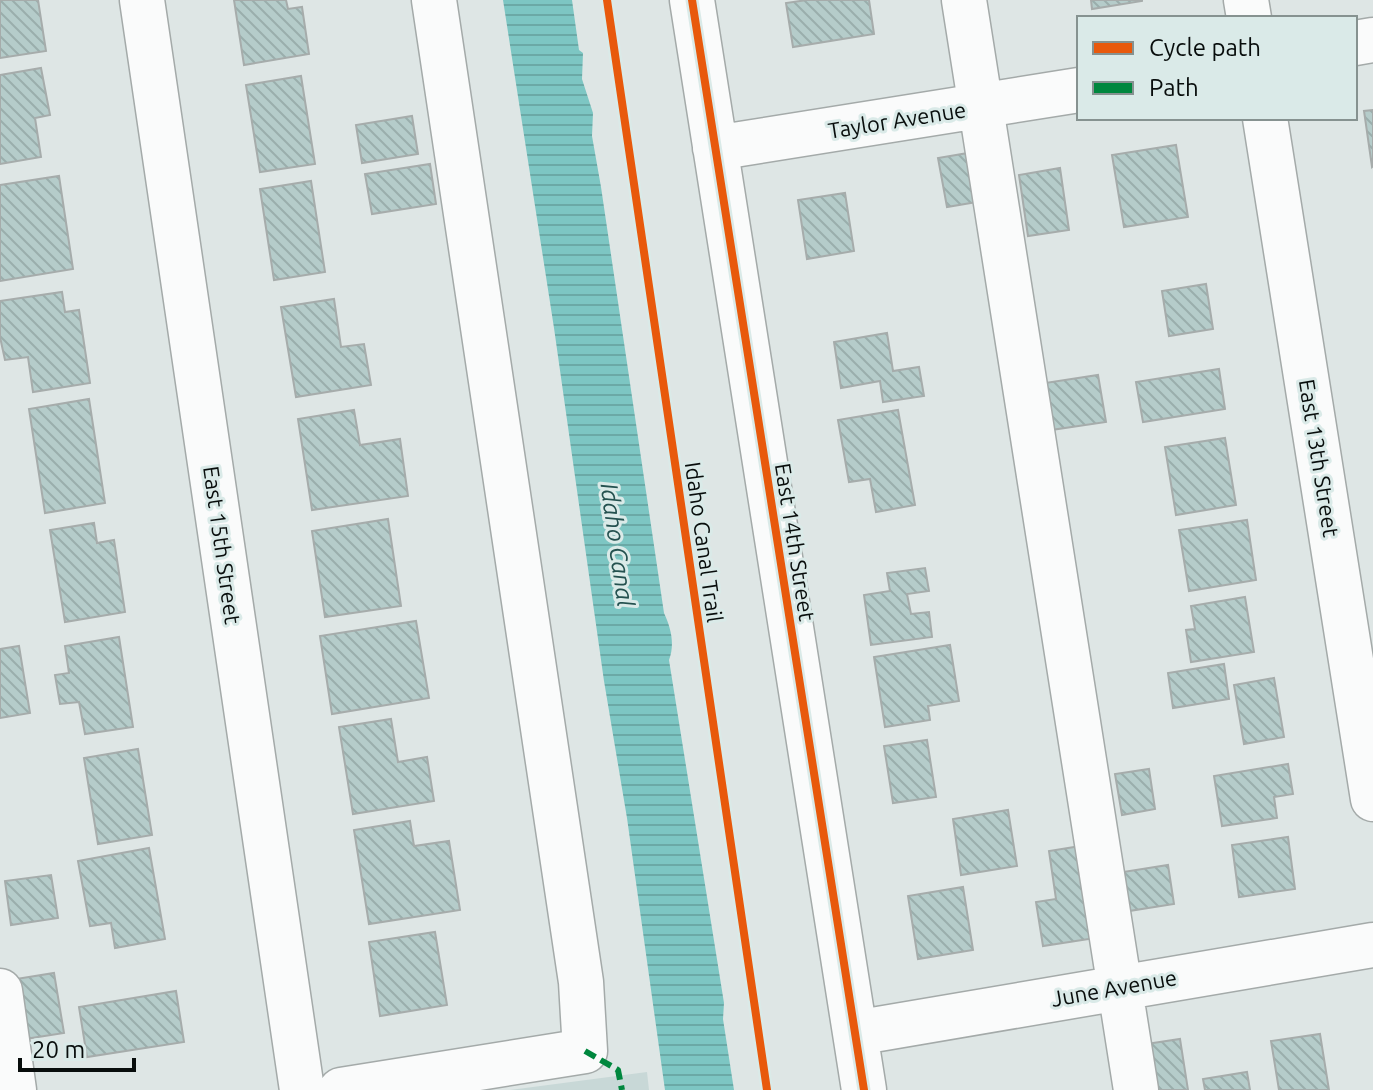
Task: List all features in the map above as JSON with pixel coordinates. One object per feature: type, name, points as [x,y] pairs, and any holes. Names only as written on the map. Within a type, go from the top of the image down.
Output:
[{"type":"street","name":"East 15th Street","points":[[142,0],[302,1090]]},
{"type":"street","points":[[341,1090],[585,1051],[578,966],[434,0]]},
{"type":"street","name":"East 14th Street","points":[[692,0],[864,1090]]},
{"type":"street","points":[[964,0],[1136,1090]]},
{"type":"street","name":"Taylor Avenue","points":[[715,148],[1077,90]]},
{"type":"street","name":"East 13th Street","points":[[1265,120],[1373,799]]},
{"type":"street","name":"June Avenue","points":[[855,1033],[1373,945]]},
{"type":"street","points":[[0,991],[14,1090]]},
{"type":"shaded area","points":[[647,1072],[649,1090],[510,1090]]},
{"type":"water","name":"Idaho Canal","points":[[503,0],[572,0],[579,50],[583,53],[582,79],[593,113],[592,136],[664,613],[671,636],[669,660],[724,1003],[723,1019],[734,1090],[665,1090]]},
{"type":"building","points":[[0,0],[38,0],[46,51],[0,58]]},
{"type":"building","points":[[234,0],[286,0],[288,9],[302,7],[309,54],[244,65]]},
{"type":"building","points":[[869,0],[874,34],[793,47],[786,3]]},
{"type":"building","points":[[1091,0],[1142,0],[1142,1],[1092,9]]},
{"type":"building","points":[[41,68],[50,115],[35,118],[41,157],[0,164],[0,75]]},
{"type":"building","points":[[301,76],[315,164],[260,172],[246,85]]},
{"type":"building","points":[[1373,110],[1373,166],[1372,167],[1364,111]]},
{"type":"building","points":[[412,116],[418,154],[362,163],[356,125]]},
{"type":"building","points":[[1176,145],[1188,217],[1124,227],[1112,155]]},
{"type":"building","points":[[974,152],[983,201],[947,207],[938,158]]},
{"type":"building","points":[[430,164],[436,204],[372,214],[365,174]]},
{"type":"building","points":[[1060,168],[1069,230],[1028,236],[1019,175]]},
{"type":"building","points":[[59,176],[73,269],[0,281],[0,185]]},
{"type":"building","points":[[311,181],[325,272],[274,280],[260,189]]},
{"type":"building","points":[[845,193],[854,251],[807,259],[798,200]]},
{"type":"building","points":[[1206,284],[1213,329],[1169,336],[1162,291]]},
{"type":"building","points":[[62,292],[65,312],[79,310],[90,383],[33,392],[28,357],[5,360],[0,337],[0,301]]},
{"type":"building","points":[[334,299],[341,347],[364,344],[371,385],[296,397],[281,307]]},
{"type":"building","points":[[887,333],[893,371],[919,367],[924,396],[883,402],[880,381],[841,388],[834,342]]},
{"type":"building","points":[[1219,369],[1225,409],[1143,422],[1136,382]]},
{"type":"building","points":[[1098,375],[1106,422],[1051,430],[1045,383]]},
{"type":"building","points":[[89,399],[105,503],[45,513],[29,409]]},
{"type":"building","points":[[354,410],[360,445],[400,439],[408,496],[312,510],[298,419]]},
{"type":"building","points":[[898,410],[915,505],[876,512],[870,479],[849,482],[838,420]]},
{"type":"building","points":[[1225,438],[1236,505],[1176,515],[1165,447]]},
{"type":"building","points":[[388,519],[401,606],[325,617],[312,531]]},
{"type":"building","points":[[1247,520],[1256,580],[1189,591],[1179,530]]},
{"type":"building","points":[[94,523],[97,543],[114,540],[125,612],[65,622],[50,530]]},
{"type":"building","points":[[925,568],[929,591],[907,594],[911,614],[929,612],[932,637],[871,645],[864,595],[890,591],[887,573]]},
{"type":"building","points":[[1245,597],[1254,652],[1191,662],[1186,630],[1195,629],[1191,606]]},
{"type":"building","points":[[416,621],[429,698],[332,714],[320,636]]},
{"type":"building","points":[[119,637],[133,727],[85,734],[79,702],[60,704],[55,675],[69,673],[65,646]]},
{"type":"building","points":[[950,645],[959,701],[928,706],[930,720],[885,727],[874,657]]},
{"type":"building","points":[[19,646],[30,713],[0,718],[0,649]]},
{"type":"building","points":[[1224,664],[1229,699],[1173,708],[1168,673]]},
{"type":"building","points":[[1274,678],[1284,737],[1244,744],[1234,685]]},
{"type":"building","points":[[391,719],[398,762],[427,757],[434,801],[353,814],[339,727]]},
{"type":"building","points":[[927,740],[936,797],[893,803],[884,746]]},
{"type":"building","points":[[138,749],[152,835],[98,844],[84,758]]},
{"type":"building","points":[[1288,764],[1293,794],[1274,797],[1277,818],[1222,826],[1214,776]]},
{"type":"building","points":[[1149,769],[1155,809],[1122,815],[1115,774]]},
{"type":"building","points":[[1008,810],[1017,866],[961,875],[953,819]]},
{"type":"building","points":[[410,821],[414,846],[449,841],[460,910],[369,924],[354,830]]},
{"type":"building","points":[[1288,837],[1295,889],[1239,897],[1232,845]]},
{"type":"building","points":[[1087,845],[1102,937],[1043,946],[1036,902],[1056,899],[1049,851]]},
{"type":"building","points":[[149,848],[165,939],[115,948],[111,923],[90,926],[78,861]]},
{"type":"building","points":[[1168,865],[1174,904],[1129,911],[1123,872]]},
{"type":"building","points":[[51,875],[58,918],[11,925],[5,881]]},
{"type":"building","points":[[963,887],[973,950],[918,959],[908,896]]},
{"type":"building","points":[[435,932],[447,1005],[380,1016],[369,942]]},
{"type":"building","points":[[54,973],[64,1033],[25,1039],[16,979]]},
{"type":"building","points":[[176,991],[184,1042],[87,1057],[79,1007]]},
{"type":"building","points":[[1320,1034],[1329,1090],[1279,1090],[1271,1041]]},
{"type":"building","points":[[1180,1039],[1188,1090],[1153,1090],[1146,1044]]},
{"type":"building","points":[[1247,1072],[1250,1090],[1205,1090],[1203,1079]]},
{"type":"marked path","points":[[585,1051],[618,1070],[622,1090]]},
{"type":"cycle path","name":"Idaho Canal Trail","points":[[607,0],[767,1090]]},
{"type":"cycle path","points":[[692,0],[864,1090]]}]
